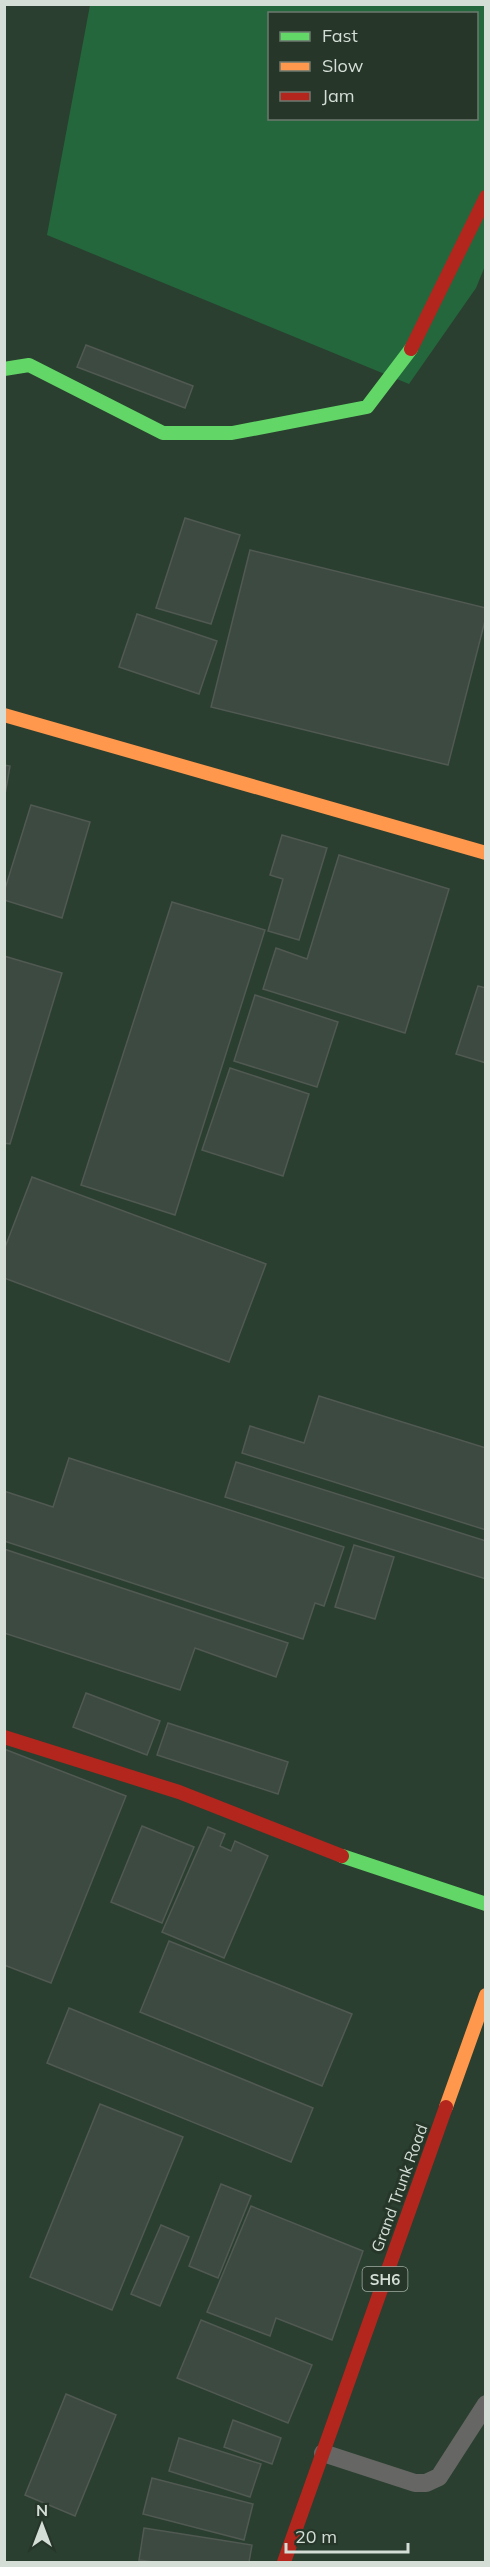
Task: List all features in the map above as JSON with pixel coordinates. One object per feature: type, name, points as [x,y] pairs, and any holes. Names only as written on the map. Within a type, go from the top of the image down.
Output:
[{"type":"street","points":[[4,369],[29,365],[163,433],[232,433],[367,407],[413,346],[486,197]]},
{"type":"street","points":[[4,715],[486,853]]},
{"type":"street","points":[[4,1737],[179,1792],[356,1861],[486,1904]]},
{"type":"street","name":"Grand Trunk Road","points":[[284,2562],[486,1995]]},
{"type":"lane","points":[[323,2453],[415,2483],[426,2483],[439,2477],[486,2404]]},
{"type":"shaded area","points":[[5,5],[485,5],[485,2562],[5,2562]]},
{"type":"shaded area","points":[[90,5],[485,5],[485,266],[476,288],[409,384],[47,235]]},
{"type":"building","points":[[86,345],[193,386],[185,408],[77,367]]},
{"type":"building","points":[[185,518],[240,535],[211,624],[156,608]]},
{"type":"building","points":[[250,550],[486,608],[486,617],[448,765],[211,707]]},
{"type":"building","points":[[137,614],[217,641],[199,694],[119,667]]},
{"type":"building","points":[[4,765],[10,766],[4,800]]},
{"type":"building","points":[[31,805],[90,822],[62,918],[4,900],[4,892]]},
{"type":"building","points":[[282,835],[327,848],[299,940],[268,931],[283,879],[270,875]]},
{"type":"building","points":[[339,855],[449,889],[405,1033],[263,989],[276,948],[307,959]]},
{"type":"building","points":[[172,902],[265,930],[175,1215],[81,1185]]},
{"type":"building","points":[[4,956],[62,973],[10,1144],[4,1143]]},
{"type":"building","points":[[478,986],[486,988],[486,1063],[456,1054]]},
{"type":"building","points":[[255,995],[338,1022],[317,1087],[234,1061]]},
{"type":"building","points":[[230,1068],[309,1094],[283,1176],[202,1150]]},
{"type":"building","points":[[32,1177],[266,1264],[229,1362],[4,1278],[4,1250]]},
{"type":"building","points":[[319,1396],[486,1448],[486,1530],[242,1453],[250,1426],[304,1443]]},
{"type":"building","points":[[69,1458],[344,1547],[324,1606],[315,1603],[303,1639],[4,1541],[4,1491],[53,1507]]},
{"type":"building","points":[[236,1462],[486,1541],[486,1579],[225,1497]]},
{"type":"building","points":[[354,1545],[394,1557],[375,1619],[335,1607]]},
{"type":"building","points":[[4,1549],[288,1643],[276,1677],[195,1648],[180,1690],[4,1633]]},
{"type":"building","points":[[86,1693],[160,1721],[147,1755],[73,1727]]},
{"type":"building","points":[[168,1723],[288,1762],[278,1794],[157,1755]]},
{"type":"building","points":[[4,1749],[126,1796],[51,1983],[4,1965]]},
{"type":"building","points":[[142,1826],[194,1847],[162,1923],[111,1902]]},
{"type":"building","points":[[208,1827],[225,1834],[220,1846],[231,1851],[235,1841],[268,1856],[224,1958],[162,1932]]},
{"type":"building","points":[[169,1941],[352,2014],[322,2086],[140,2012]]},
{"type":"building","points":[[69,2008],[313,2108],[291,2162],[47,2063]]},
{"type":"building","points":[[100,2104],[183,2137],[112,2310],[30,2277]]},
{"type":"building","points":[[221,2184],[251,2196],[218,2278],[189,2266]]},
{"type":"building","points":[[251,2206],[363,2251],[332,2340],[276,2318],[270,2336],[207,2312]]},
{"type":"building","points":[[161,2225],[189,2237],[160,2306],[131,2294]]},
{"type":"building","points":[[201,2320],[312,2365],[288,2423],[177,2378]]},
{"type":"building","points":[[66,2394],[116,2415],[75,2516],[25,2495]]},
{"type":"building","points":[[233,2420],[281,2438],[272,2464],[224,2447]]},
{"type":"building","points":[[179,2438],[261,2464],[250,2497],[169,2471]]},
{"type":"building","points":[[152,2478],[253,2504],[244,2540],[143,2514]]},
{"type":"building","points":[[144,2528],[252,2545],[249,2562],[139,2560]]},
{"type":"traffic: fast","points":[[4,369],[29,365],[163,433],[232,433],[367,407],[411,349]]},
{"type":"traffic: fast","points":[[342,1856],[486,1904]]},
{"type":"traffic: slow","points":[[4,715],[486,853]]},
{"type":"traffic: slow","points":[[446,2107],[486,1995]]},
{"type":"traffic: jam","points":[[411,349],[486,197]]},
{"type":"traffic: jam","points":[[4,1737],[179,1792],[342,1856]]},
{"type":"traffic: jam","points":[[284,2562],[446,2107]]}]
